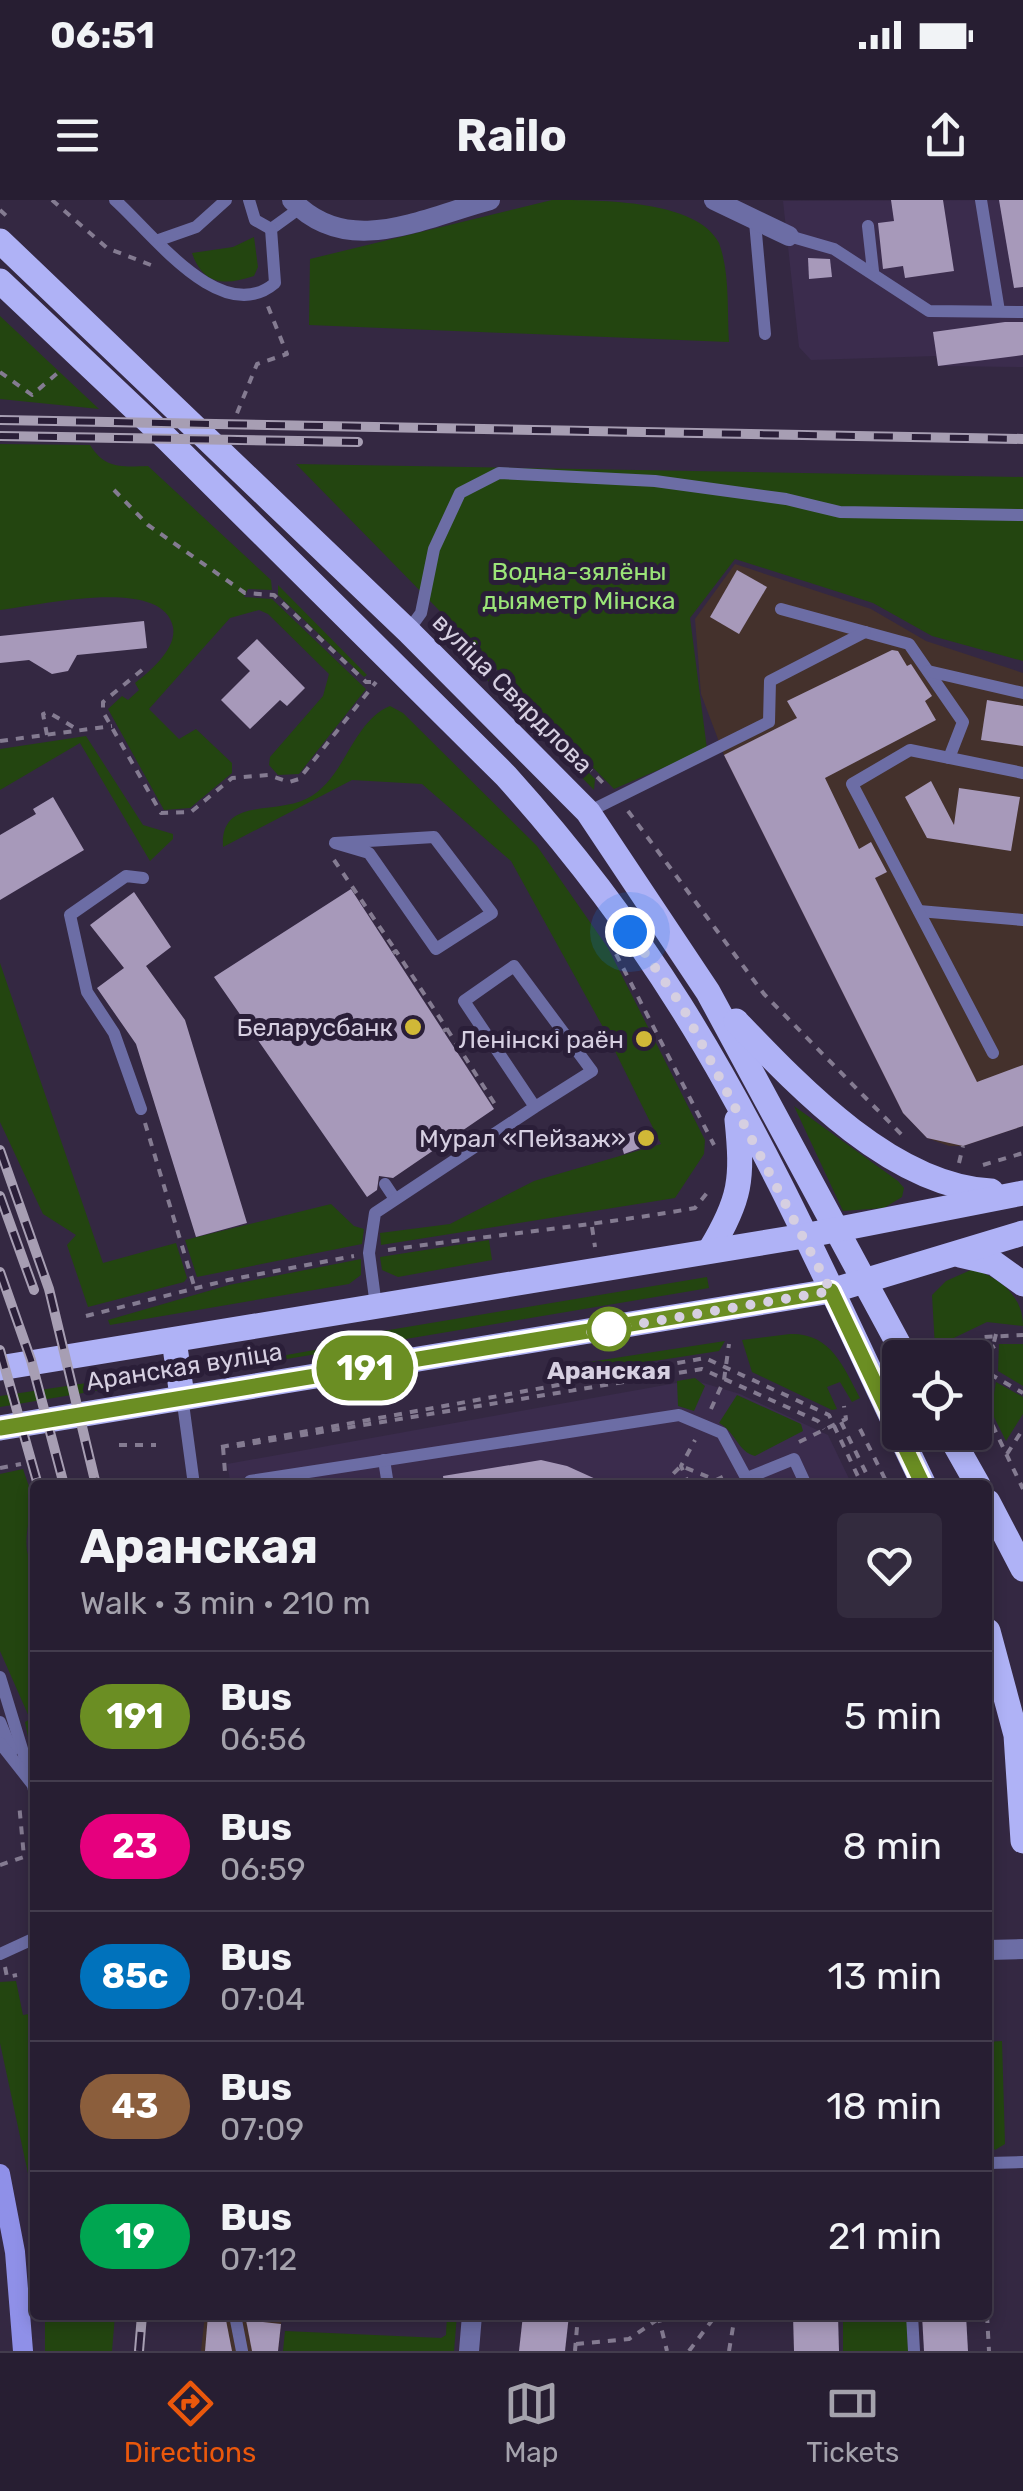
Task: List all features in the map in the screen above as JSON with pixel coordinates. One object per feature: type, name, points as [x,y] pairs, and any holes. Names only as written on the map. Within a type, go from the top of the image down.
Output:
[{"type":"main road","name":"вуліца Свярдлова","points":[[0,241],[408,631],[588,812],[708,992],[896,1340]]},
{"type":"main road","points":[[0,281],[166,438],[520,790],[613,906],[682,1006],[736,1105],[922,1480]]},
{"type":"main road","points":[[708,992],[792,1080],[914,1172],[955,1188],[1022,1193]]},
{"type":"main road","points":[[710,1250],[738,1195],[742,1170],[736,1105]]},
{"type":"main road","name":"Аранская вуліца","points":[[0,1368],[804,1236],[1022,1193]]},
{"type":"main road","name":"Аранская вуліца","points":[[0,1428],[831,1291],[1023,1233]]},
{"type":"main road","points":[[955,1254],[994,1263],[1023,1284]]},
{"type":"main road","points":[[174,1340],[182,1396]]},
{"type":"main road","points":[[958,1450],[975,1480]]},
{"type":"main road","points":[[992,1510],[1023,1570]]},
{"type":"main road","points":[[992,1646],[1016,1735],[1023,1841]]},
{"type":"main road","points":[[0,2174],[15,2252],[23,2351]]},
{"type":"street","points":[[296,204],[315,222],[335,230],[363,233],[490,200]]},
{"type":"street","points":[[714,200],[789,236]]},
{"type":"street","points":[[992,1950],[1023,1949]]},
{"type":"street","points":[[469,2351],[472,2320]]},
{"type":"lane","points":[[115,200],[194,274],[217,291],[241,298],[262,294],[275,284],[271,229],[296,204]]},
{"type":"lane","points":[[159,240],[196,226],[226,200]]},
{"type":"lane","points":[[249,200],[255,220],[271,229]]},
{"type":"lane","points":[[982,200],[999,311]]},
{"type":"lane","points":[[755,222],[766,334]]},
{"type":"lane","points":[[868,226],[873,271]]},
{"type":"lane","points":[[789,236],[834,250],[873,271],[929,311],[1023,312]]},
{"type":"lane","points":[[408,631],[422,612],[434,549],[460,492],[499,472],[655,481],[786,499],[840,512],[1023,515]]},
{"type":"lane","points":[[780,609],[909,644],[964,722],[949,758]]},
{"type":"lane","points":[[588,812],[768,722],[770,682],[865,632]]},
{"type":"lane","points":[[928,671],[1023,693]]},
{"type":"lane","points":[[993,1053],[852,784],[910,750],[1023,774]]},
{"type":"lane","points":[[434,838],[492,914],[436,949],[369,853],[330,845],[434,838]]},
{"type":"lane","points":[[141,1109],[114,1033],[86,992],[70,915],[126,876],[142,878]]},
{"type":"lane","points":[[919,911],[1023,920]]},
{"type":"lane","points":[[376,1306],[369,1253],[375,1212],[592,1071],[514,966],[464,1000],[535,1106]]},
{"type":"lane","points":[[385,1184],[395,1200]]},
{"type":"lane","points":[[182,1396],[193,1480]]},
{"type":"lane","points":[[262,1480],[679,1415],[722,1433],[747,1480]]},
{"type":"lane","points":[[752,1480],[794,1459],[804,1480]]},
{"type":"lane","points":[[384,1460],[387,1480]]},
{"type":"lane","points":[[0,1678],[30,1777]]},
{"type":"lane","points":[[0,1722],[30,1783]]},
{"type":"lane","points":[[0,1743],[17,1762]]},
{"type":"lane","points":[[0,1758],[17,1762]]},
{"type":"lane","points":[[0,1954],[30,1940]]},
{"type":"lane","points":[[992,2163],[1023,2162]]},
{"type":"lane","points":[[236,2320],[242,2351]]},
{"type":"lane","points":[[912,2320],[914,2351]]},
{"type":"path","points":[[52,200],[106,248],[142,264],[194,274]]},
{"type":"path","points":[[231,428],[257,364],[287,354],[262,294]]},
{"type":"path","points":[[0,376],[32,395],[62,369]]},
{"type":"path","points":[[114,490],[148,526],[245,593],[274,595],[366,682],[376,682],[299,778],[289,782],[268,774],[232,778],[191,812],[161,813],[103,712],[103,702],[142,670]]},
{"type":"path","points":[[274,595],[275,578]]},
{"type":"path","points":[[47,735],[44,714],[48,712],[80,731]]},
{"type":"path","points":[[0,741],[112,726]]},
{"type":"path","points":[[330,845],[394,952],[508,1125]]},
{"type":"path","points":[[614,950],[716,1154]]},
{"type":"path","points":[[141,1109],[195,1289]]},
{"type":"path","points":[[895,1127],[911,1144]]},
{"type":"path","points":[[959,1163],[963,1146]]},
{"type":"path","points":[[944,1161],[976,1167],[1023,1153]]},
{"type":"path","points":[[380,1252],[482,1236],[548,1233],[694,1208],[711,1190],[714,1177]]},
{"type":"path","points":[[694,1208],[704,1222]]},
{"type":"path","points":[[86,1316],[360,1255]]},
{"type":"path","points":[[982,1340],[996,1334],[1023,1334]]},
{"type":"path","points":[[992,1363],[996,1334]]},
{"type":"path","points":[[724,1380],[729,1344]]},
{"type":"path","points":[[221,1447],[705,1358],[728,1365],[830,1415],[860,1480]]},
{"type":"path","points":[[221,1447],[250,1446],[702,1368],[818,1422],[824,1429]]},
{"type":"path","points":[[992,1375],[1023,1393]]},
{"type":"path","points":[[844,1406],[846,1419],[841,1422],[870,1480]]},
{"type":"path","points":[[992,1425],[1023,1489]]},
{"type":"path","points":[[860,1429],[886,1480]]},
{"type":"path","points":[[1006,1456],[1023,1429]]},
{"type":"path","points":[[119,1445],[156,1445]]},
{"type":"path","points":[[221,1447],[225,1480]]},
{"type":"path","points":[[0,1468],[21,1464]]},
{"type":"path","points":[[681,1466],[687,1480]]},
{"type":"path","points":[[0,1865],[24,1857],[18,1797]]},
{"type":"path","points":[[575,2351],[578,2320]]},
{"type":"path","points":[[576,2344],[628,2339],[656,2320]]},
{"type":"path","points":[[662,2320],[667,2351]]},
{"type":"path","points":[[689,2351],[712,2320]]},
{"type":"path","points":[[730,2351],[734,2320]]},
{"type":"path","points":[[987,2320],[989,2351]]},
{"type":"shaded area","points":[[1023,200],[1023,367],[938,366],[936,356],[811,360],[799,347],[783,201]]},
{"type":"shaded area","points":[[735,564],[871,609],[926,641],[1023,673],[1023,1126],[963,1146],[949,1146],[927,1138],[903,1113],[724,755],[701,694],[695,619]]},
{"type":"shaded area","points":[[693,1380],[740,1394],[828,1435],[850,1480],[230,1480],[227,1464]]},
{"type":"shaded area","points":[[204,2320],[281,2320],[278,2351],[201,2351]]},
{"type":"green space","points":[[552,200],[646,205],[691,218],[708,229],[719,243],[725,267],[729,342],[309,325],[310,259]]},
{"type":"green space","points":[[254,237],[258,267],[254,276],[243,279],[224,282],[209,277],[192,253],[233,247]]},
{"type":"green space","points":[[0,316],[99,409],[0,399]]},
{"type":"green space","points":[[0,444],[90,445],[108,462],[148,466],[271,580],[272,590],[248,589],[244,597],[272,599],[366,689],[299,774],[278,775],[269,765],[270,757],[323,696],[329,674],[268,614],[259,610],[230,618],[149,709],[179,739],[196,729],[232,763],[232,773],[190,808],[164,810],[108,709],[122,696],[128,700],[139,690],[135,683],[167,651],[173,627],[164,611],[147,602],[124,598],[68,600],[0,610]]},
{"type":"green space","name":"Водна-зялёны дыяметр Мінска","points":[[296,464],[1023,477],[1023,661],[932,636],[873,603],[735,559],[690,618],[707,749],[614,789]]},
{"type":"green space","points":[[278,585],[367,675],[364,677],[278,595]]},
{"type":"green space","points":[[463,655],[478,660],[595,779],[594,790]]},
{"type":"green space","points":[[390,706],[403,713],[537,846],[608,948],[705,1140],[704,1154],[675,1198],[381,1245],[380,1233],[450,1224],[534,1181],[661,1144],[604,1029],[511,861],[422,784],[352,780],[223,847],[224,831],[239,814],[293,804],[319,790],[366,725]]},
{"type":"green space","points":[[86,736],[143,825],[173,834],[173,839],[150,861],[80,743],[0,790],[0,749]]},
{"type":"green space","points":[[0,963],[103,1263],[176,1243],[187,1278],[184,1282],[88,1307],[67,1245],[76,1235],[43,1214],[0,1122]]},
{"type":"green space","points":[[794,1106],[898,1181],[904,1188],[902,1197],[884,1208],[843,1211]]},
{"type":"green space","points":[[331,1204],[354,1226],[364,1229],[362,1244],[197,1277],[185,1240]]},
{"type":"green space","points":[[489,1240],[492,1260],[398,1277],[382,1270],[380,1257]]},
{"type":"green space","points":[[361,1259],[361,1275],[349,1284],[110,1325],[108,1320],[229,1285]]},
{"type":"green space","points":[[973,1269],[992,1277],[1014,1297],[1023,1326],[987,1322],[950,1340],[935,1340],[932,1295],[946,1281]]},
{"type":"green space","points":[[707,1277],[709,1288],[215,1371],[214,1368],[326,1348],[371,1333]]},
{"type":"green space","points":[[804,1335],[826,1345],[860,1398],[852,1402],[840,1382],[827,1387],[837,1409],[832,1410],[752,1372],[742,1340]]},
{"type":"green space","points":[[725,1341],[719,1351],[615,1367],[577,1368],[576,1364]]},
{"type":"green space","points":[[999,1344],[1023,1344],[1023,1386],[998,1371]]},
{"type":"green space","points":[[120,1378],[125,1381],[119,1387],[0,1407],[0,1396]]},
{"type":"green space","points":[[695,1378],[705,1386],[694,1411],[678,1406],[677,1381]]},
{"type":"green space","points":[[996,1382],[1023,1397],[1023,1414],[1006,1441],[992,1413]]},
{"type":"green space","points":[[737,1395],[801,1424],[803,1431],[755,1456],[749,1454],[719,1423]]},
{"type":"green space","points":[[23,1469],[30,1489],[26,1544],[30,1562],[30,1719],[0,1651],[0,1474]]},
{"type":"green space","points":[[30,1719],[30,1747],[25,1722]]},
{"type":"green space","points":[[16,1981],[23,2015],[30,2014],[30,2183],[0,2043],[0,1982]]},
{"type":"green space","points":[[1002,2041],[1005,2144],[995,2150],[992,2146],[992,2042]]},
{"type":"green space","points":[[45,2320],[115,2320],[112,2351],[45,2351]]},
{"type":"green space","points":[[447,2320],[457,2320],[454,2351],[283,2351],[285,2331],[441,2338],[446,2335]]},
{"type":"green space","points":[[843,2320],[907,2320],[908,2351],[843,2351]]},
{"type":"building","points":[[891,200],[943,200],[954,271],[905,278],[903,266],[883,269],[878,223],[894,221]]},
{"type":"building","points":[[999,200],[1023,200],[1023,287],[1014,288]]},
{"type":"building","points":[[808,258],[830,259],[832,277],[809,279]]},
{"type":"building","points":[[1023,322],[1023,355],[938,366],[933,332]]},
{"type":"building","points":[[737,570],[767,587],[739,634],[710,617]]},
{"type":"building","points":[[144,621],[147,648],[77,655],[68,671],[52,674],[29,660],[0,663],[0,636]]},
{"type":"building","points":[[257,639],[305,688],[287,706],[280,700],[250,729],[221,700],[250,671],[237,658]]},
{"type":"building","points":[[892,650],[898,651],[907,666],[911,664],[932,696],[925,701],[936,720],[825,778],[859,849],[871,842],[887,872],[875,878],[977,1082],[1023,1065],[1023,1126],[963,1146],[927,1138],[903,1113],[724,755],[797,718],[787,701]]},
{"type":"building","points":[[987,700],[1023,706],[1023,746],[981,740]]},
{"type":"building","points":[[931,781],[954,825],[959,788],[1020,797],[1011,851],[927,838],[905,797]]},
{"type":"building","points":[[53,797],[84,850],[0,900],[0,835],[36,814],[33,809]]},
{"type":"building","points":[[351,889],[494,1109],[393,1178],[379,1176],[377,1190],[367,1197],[214,977]]},
{"type":"building","points":[[134,892],[171,947],[146,966],[185,1020],[247,1223],[196,1237],[136,1044],[97,988],[124,968],[90,925]]},
{"type":"building","points":[[643,1129],[649,1145],[624,1154],[619,1137]]},
{"type":"building","points":[[541,1460],[598,1480],[443,1480],[443,1476]]},
{"type":"building","points":[[208,2320],[226,2320],[232,2351],[205,2351]]},
{"type":"building","points":[[246,2320],[281,2324],[278,2351],[252,2351]]},
{"type":"building","points":[[522,2320],[568,2320],[565,2351],[519,2351]]},
{"type":"building","points":[[793,2320],[838,2320],[839,2351],[794,2351]]},
{"type":"building","points":[[922,2320],[966,2320],[968,2351],[924,2351]]},
{"type":"railway","points":[[0,420],[1023,439]]},
{"type":"railway","points":[[0,436],[358,442]]},
{"type":"railway","points":[[0,1150],[49,1289],[95,1480]]},
{"type":"railway","points":[[0,1196],[34,1290]]},
{"type":"railway","points":[[0,1272],[31,1360],[63,1480]]},
{"type":"railway","points":[[0,1350],[37,1480]]},
{"type":"railway","points":[[139,2351],[142,2320]]},
{"type":"bus line","name":"191","points":[[0,1428],[831,1291],[921,1480]]},
{"type":"place","name":"Беларусбанк","points":[[413,1027]]},
{"type":"place","name":"Ленінскі раён","points":[[644,1039]]},
{"type":"place","name":"Мурал «Пейзаж»","points":[[646,1138]]},
{"type":"place","name":"Аранская","points":[[609,1329]]},
{"type":"route","points":[[609,1329],[591,1332],[831,1291],[682,1006],[630,932]]}]
